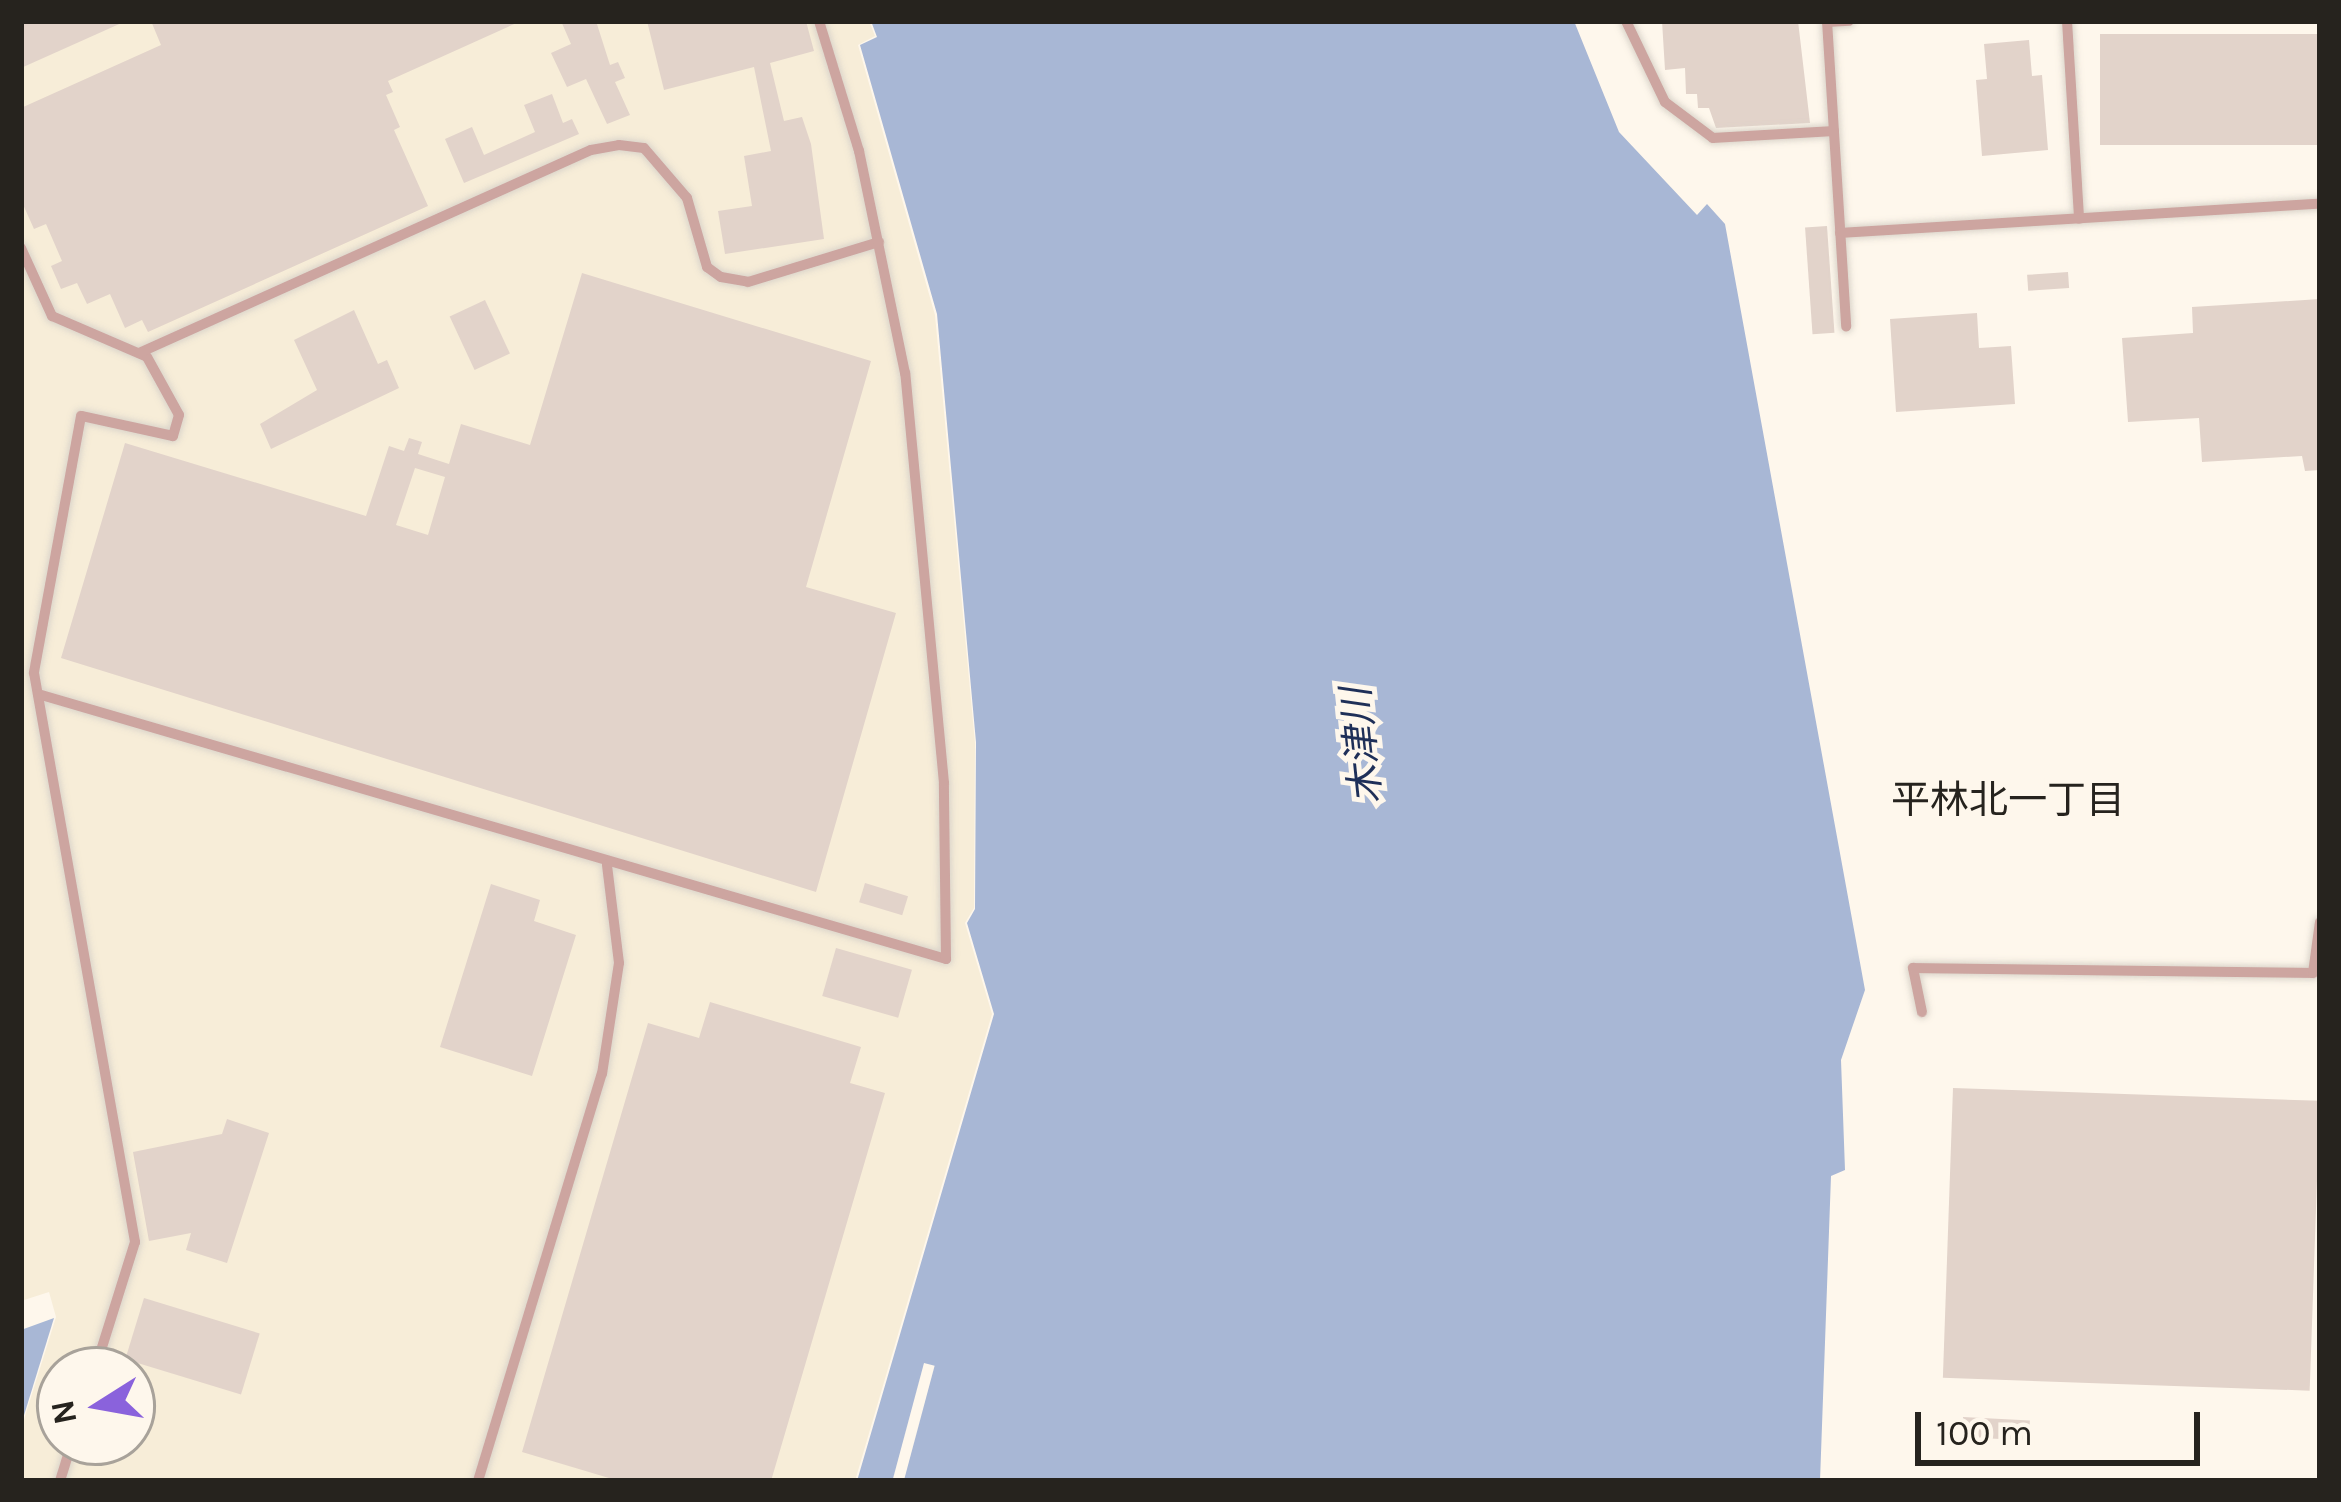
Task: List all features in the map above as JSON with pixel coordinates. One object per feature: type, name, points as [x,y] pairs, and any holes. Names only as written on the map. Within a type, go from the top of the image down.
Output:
[{"type":"lane","points":[[38,694],[607,865],[946,959],[944,783],[905,373],[879,242],[819,21]]},
{"type":"lane","points":[[1626,21],[1665,102],[1714,138],[1834,130]]},
{"type":"lane","points":[[1846,326],[1827,22],[1849,21]]},
{"type":"lane","points":[[2067,21],[2079,219]]},
{"type":"lane","points":[[140,353],[591,150],[619,145],[644,148],[687,197],[707,267],[722,277],[748,282],[879,242]]},
{"type":"lane","points":[[1840,233],[2320,204]]},
{"type":"lane","points":[[21,248],[52,316],[140,353],[179,415],[173,436],[81,416],[34,674],[135,1242],[102,1346]]},
{"type":"lane","points":[[478,1481],[602,1074],[619,964],[607,865]]},
{"type":"lane","points":[[1922,1012],[1913,968],[2313,973],[2320,922]]},
{"type":"shaded area","points":[[21,21],[869,21],[875,36],[858,45],[935,315],[975,743],[974,908],[965,923],[992,1014],[855,1481],[21,1481],[21,1429],[36,1381],[36,1466],[156,1466],[156,1346],[47,1346],[56,1317],[49,1292],[21,1301]]},
{"type":"water","name":"木津川","points":[[871,21],[1574,21],[1619,132],[1697,215],[1707,204],[1725,224],[1865,990],[1841,1060],[1845,1170],[1831,1176],[1820,1481],[857,1481],[994,1014],[967,923],[975,909],[976,742],[937,314],[860,45],[877,37]]},
{"type":"water","points":[[54,1318],[45,1346],[36,1346],[36,1376],[21,1425],[21,1330]]},
{"type":"pier","points":[[924,1363],[935,1366],[904,1481],[892,1481]]},
{"type":"building","points":[[21,21],[126,21],[21,68]]},
{"type":"building","points":[[151,21],[521,21],[388,81],[393,92],[386,95],[400,127],[394,130],[428,206],[148,332],[142,320],[125,328],[110,294],[87,304],[77,283],[61,289],[51,266],[62,261],[46,224],[34,229],[21,200],[21,108],[161,45]]},
{"type":"building","points":[[561,21],[596,21],[610,65],[618,62],[625,78],[615,82],[630,115],[607,124],[586,79],[567,87],[551,53],[571,44]]},
{"type":"building","points":[[647,21],[806,21],[814,51],[770,63],[784,121],[802,117],[811,144],[824,239],[725,254],[718,211],[752,206],[744,156],[771,151],[754,67],[664,90]]},
{"type":"building","points":[[1662,21],[1798,21],[1810,123],[1716,128],[1709,108],[1698,108],[1697,94],[1686,94],[1685,68],[1665,70]]},
{"type":"building","points":[[2100,34],[2320,34],[2320,145],[2100,145]]},
{"type":"building","points":[[2029,40],[2032,76],[2042,75],[2048,150],[1982,156],[1976,80],[1987,79],[1984,44]]},
{"type":"building","points":[[552,94],[563,123],[572,119],[579,134],[464,183],[445,139],[472,127],[484,155],[535,132],[524,105]]},
{"type":"building","points":[[1827,226],[1834,333],[1813,334],[1805,228]]},
{"type":"building","points":[[2068,272],[2069,288],[2028,291],[2027,275]]},
{"type":"building","points":[[582,273],[871,361],[806,587],[896,613],[816,892],[61,658],[125,443],[366,516],[389,446],[404,451],[409,438],[422,442],[418,454],[449,464],[461,424],[530,445]],"holes":[[[415,468],[445,477],[428,535],[396,525]]]},
{"type":"building","points":[[2320,299],[2320,470],[2305,471],[2302,456],[2202,462],[2199,418],[2128,422],[2122,338],[2193,333],[2192,307]]},
{"type":"building","points":[[485,300],[510,353],[475,370],[450,316]]},
{"type":"building","points":[[354,310],[378,364],[387,360],[399,388],[271,449],[260,424],[317,390],[294,340]]},
{"type":"building","points":[[1977,313],[1979,348],[2011,346],[2015,404],[1896,412],[1890,319]]},
{"type":"building","points":[[865,883],[908,896],[902,915],[859,902]]},
{"type":"building","points":[[491,884],[540,900],[534,921],[576,935],[532,1076],[440,1047]]},
{"type":"building","points":[[836,948],[912,970],[898,1018],[822,996]]},
{"type":"building","points":[[710,1002],[861,1047],[850,1083],[885,1093],[771,1481],[619,1481],[522,1452],[648,1023],[699,1038]]},
{"type":"building","points":[[1953,1088],[2320,1101],[2310,1391],[1943,1378]]},
{"type":"building","points":[[227,1119],[269,1133],[227,1263],[186,1250],[191,1233],[149,1241],[133,1152],[222,1134]]},
{"type":"building","points":[[144,1298],[260,1333],[241,1395],[156,1369],[156,1346],[129,1346]]},
{"type":"building","points":[[1963,1417],[2030,1421],[2029,1440],[1962,1437]]},
{"type":"district","name":"平林北一丁目","points":[[2008,800]]}]
